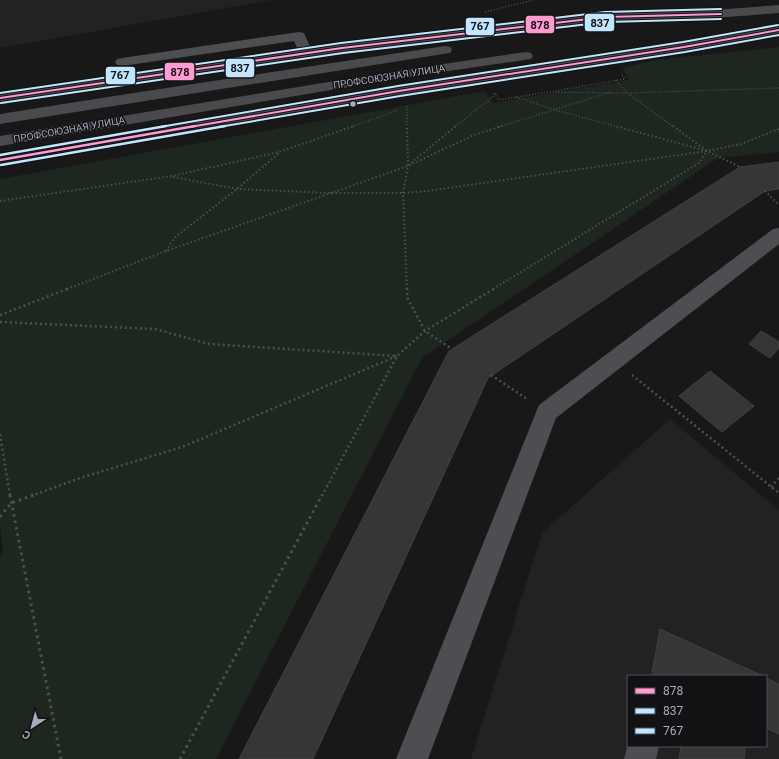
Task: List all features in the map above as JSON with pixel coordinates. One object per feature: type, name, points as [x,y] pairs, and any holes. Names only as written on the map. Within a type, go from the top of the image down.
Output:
[{"type":"main road","name":"ПРОФСОЮЗНАЯ УЛИЦА","points":[[0,98],[306,53],[606,17],[714,14],[779,9]]},
{"type":"main road","name":"ПРОФСОЮЗНАЯ УЛИЦА","points":[[0,119],[127,98],[446,50],[714,14]]},
{"type":"main road","name":"ПРОФСОЮЗНАЯ УЛИЦА","points":[[0,141],[417,72],[672,36],[779,27]]},
{"type":"main road","name":"ПРОФСОЮЗНАЯ УЛИЦА","points":[[0,160],[399,91],[684,47],[779,30]]},
{"type":"lane","points":[[122,62],[299,36],[306,53]]},
{"type":"lane","points":[[412,759],[547,412],[779,234]]},
{"type":"lane","points":[[640,759],[643,747]]},
{"type":"path","points":[[483,13],[534,0]]},
{"type":"path","points":[[492,91],[499,100],[625,79],[621,74]]},
{"type":"path","points":[[616,80],[627,93],[708,151]]},
{"type":"path","points":[[544,88],[548,92],[627,93],[779,88]]},
{"type":"path","points":[[0,314],[166,251],[408,166],[474,135],[611,92]]},
{"type":"path","points":[[408,166],[495,94],[501,93]]},
{"type":"path","points":[[516,97],[556,110],[708,151],[740,166]]},
{"type":"path","points":[[0,201],[172,176],[279,152],[393,113],[408,103],[408,166],[403,193],[407,297],[426,332],[452,349]]},
{"type":"path","points":[[172,176],[237,189],[330,193],[403,193],[427,191],[708,151],[741,144],[779,129]]},
{"type":"path","points":[[0,517],[11,503],[80,478],[182,447],[397,356],[426,332],[699,163],[708,151]]},
{"type":"path","points":[[166,251],[174,238],[237,189],[279,152]]},
{"type":"path","points":[[765,191],[779,205]]},
{"type":"path","points":[[0,322],[155,330],[209,344],[397,356]]},
{"type":"path","points":[[180,759],[397,356]]},
{"type":"path","points":[[613,360],[779,494]]},
{"type":"path","points":[[491,375],[547,412]]},
{"type":"path","points":[[0,434],[11,503],[61,759]]},
{"type":"path","points":[[770,487],[779,478]]},
{"type":"shaded area","points":[[0,0],[272,0],[0,48]]},
{"type":"shaded area","points":[[779,47],[779,152],[718,158],[422,358],[216,759],[0,759],[0,555],[3,552],[0,522],[0,179],[485,91],[493,103],[629,80],[622,68],[655,60]]},
{"type":"shaded area","points":[[670,419],[779,510],[779,759],[471,759],[542,533]]},
{"type":"building","points":[[779,162],[779,189],[765,191],[488,378],[313,759],[239,759],[449,351],[740,167]]},
{"type":"building","points":[[761,331],[779,342],[779,348],[770,358],[749,344]]},
{"type":"building","points":[[710,371],[754,406],[722,432],[679,396]]},
{"type":"building","points":[[660,629],[761,675],[655,675],[652,673]]},
{"type":"building","points":[[767,678],[779,684],[779,734],[767,728]]},
{"type":"building","points":[[681,747],[745,747],[744,759],[679,759]]},
{"type":"transit line","name":"767","points":[[0,93],[341,43],[605,12],[721,9]]},
{"type":"transit line","name":"878","points":[[0,98],[342,48],[606,17],[721,14]]},
{"type":"transit line","name":"837","points":[[1,103],[343,53],[606,22],[721,19]]},
{"type":"transit line","name":"767","points":[[0,155],[398,86],[683,42],[778,25]]},
{"type":"transit line","name":"878","points":[[0,160],[399,91],[684,47],[779,30]]},
{"type":"transit line","name":"837","points":[[1,165],[400,96],[685,52],[779,35]]}]
